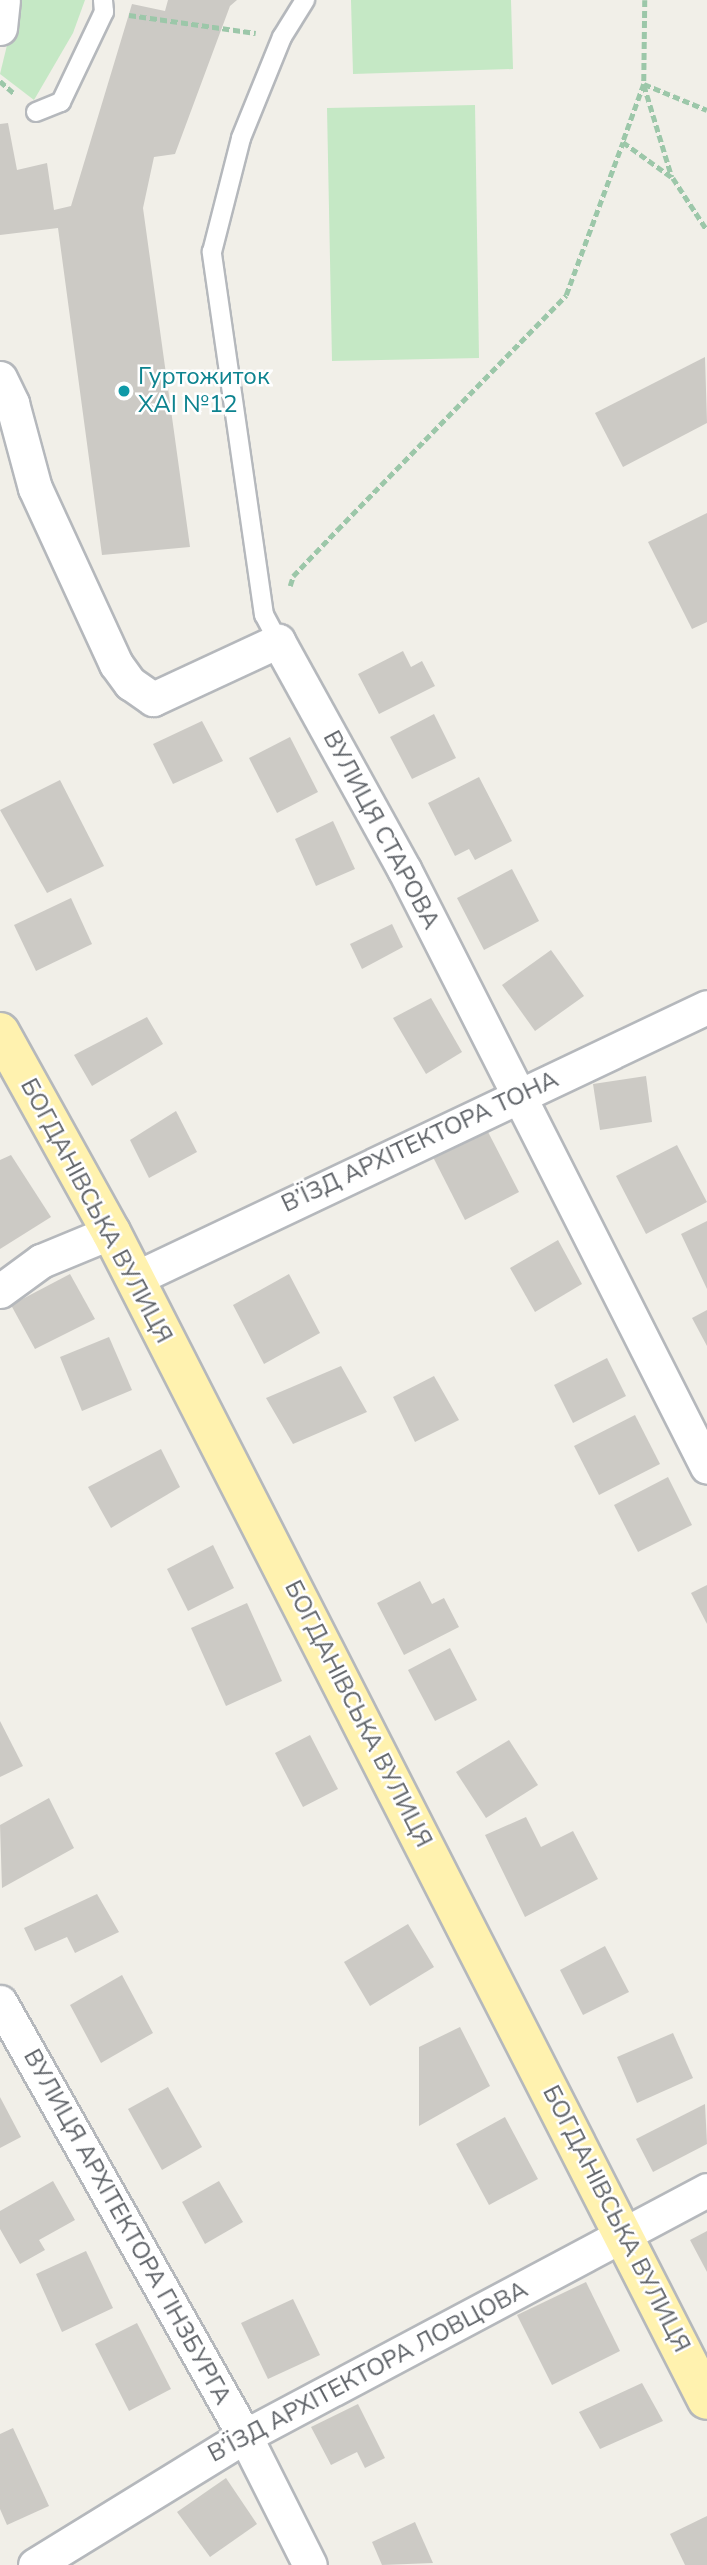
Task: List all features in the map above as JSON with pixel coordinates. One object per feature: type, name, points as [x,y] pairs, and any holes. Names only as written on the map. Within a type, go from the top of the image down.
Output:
[{"type":"main road","name":"БОГДАНІВСЬКА ВУЛИЦЯ","points":[[0,1032],[111,1231],[625,2234],[707,2400]]},
{"type":"street","points":[[0,28],[3,0]]},
{"type":"street","points":[[0,378],[12,403],[35,488],[116,664],[130,682],[153,699],[274,634]]},
{"type":"street","name":"ВУЛИЦЯ СТАРОВА","points":[[274,634],[404,869],[707,1466]]},
{"type":"street","name":"В’ЇЗД АРХІТЕКТОРА ТОНА","points":[[134,1279],[707,1007]]},
{"type":"street","points":[[0,1291],[41,1261],[111,1231]]},
{"type":"street","name":"ВУЛИЦЯ АРХІТЕКТОРА ГІНЗБУРГА","points":[[0,2002],[245,2436],[310,2565]]},
{"type":"street","name":"В’ЇЗД АРХІТЕКТОРА ЛОВЦОВА","points":[[35,2565],[245,2436],[707,2190]]},
{"type":"lane","points":[[274,634],[264,615],[212,252],[241,138],[282,37],[304,0]]},
{"type":"lane","points":[[36,112],[61,102],[104,6]]},
{"type":"path","points":[[645,0],[644,84],[673,178],[707,230]]},
{"type":"path","points":[[104,6],[282,37]]},
{"type":"path","points":[[644,84],[707,110]]},
{"type":"path","points":[[274,634],[293,576],[566,295],[644,84]]},
{"type":"path","points":[[623,142],[673,178]]},
{"type":"green space","points":[[18,0],[85,0],[73,33],[34,100],[0,74]]},
{"type":"green space","points":[[351,0],[511,0],[513,69],[353,74]]},
{"type":"green space","points":[[475,105],[479,358],[332,361],[327,108]]},
{"type":"building","name":"Гуртожиток ХАІ №12","points":[[168,0],[237,0],[230,6],[175,154],[154,157],[143,208],[190,547],[102,555],[58,228],[0,235],[0,124],[8,123],[17,170],[47,163],[54,210],[71,206],[132,4],[165,11]]},
{"type":"building","points":[[705,357],[707,423],[623,467],[595,413]]},
{"type":"building","points":[[707,513],[707,622],[692,629],[648,542]]},
{"type":"building","points":[[403,651],[411,667],[422,661],[435,686],[379,714],[358,674]]},
{"type":"building","points":[[434,714],[456,758],[412,779],[390,737]]},
{"type":"building","points":[[202,721],[223,761],[173,784],[153,744]]},
{"type":"building","points":[[290,737],[318,792],[277,813],[249,758]]},
{"type":"building","points":[[479,777],[512,841],[475,860],[469,849],[455,856],[428,803]]},
{"type":"building","points":[[60,780],[104,866],[47,893],[0,810]]},
{"type":"building","points":[[333,821],[355,869],[316,886],[295,839]]},
{"type":"building","points":[[512,869],[539,921],[484,950],[457,898]]},
{"type":"building","points":[[71,898],[92,944],[36,971],[14,925]]},
{"type":"building","points":[[392,924],[403,947],[362,969],[350,944]]},
{"type":"building","points":[[551,950],[584,996],[535,1031],[502,985]]},
{"type":"building","points":[[431,998],[462,1052],[426,1074],[393,1018]]},
{"type":"building","points":[[147,1017],[163,1044],[92,1086],[74,1055]]},
{"type":"building","points":[[646,1076],[652,1122],[600,1130],[593,1084]]},
{"type":"building","points":[[176,1111],[197,1152],[149,1178],[130,1140]]},
{"type":"building","points":[[487,1130],[519,1192],[465,1220],[433,1157]]},
{"type":"building","points":[[677,1145],[707,1202],[646,1234],[616,1176]]},
{"type":"building","points":[[11,1155],[51,1217],[0,1249],[0,1160]]},
{"type":"building","points":[[707,1221],[707,1289],[681,1234]]},
{"type":"building","points":[[558,1240],[582,1284],[535,1312],[510,1268]]},
{"type":"building","points":[[70,1274],[95,1319],[35,1349],[11,1305]]},
{"type":"building","points":[[289,1274],[320,1333],[264,1364],[233,1305]]},
{"type":"building","points":[[707,1310],[707,1346],[692,1318]]},
{"type":"building","points":[[109,1337],[132,1390],[82,1411],[60,1357]]},
{"type":"building","points":[[607,1358],[626,1396],[573,1423],[554,1385]]},
{"type":"building","points":[[341,1366],[367,1412],[293,1444],[266,1398]]},
{"type":"building","points":[[434,1376],[459,1420],[415,1442],[393,1397]]},
{"type":"building","points":[[635,1415],[660,1464],[599,1495],[574,1446]]},
{"type":"building","points":[[161,1449],[180,1487],[111,1528],[88,1487]]},
{"type":"building","points":[[668,1477],[692,1525],[638,1552],[614,1505]]},
{"type":"building","points":[[213,1545],[234,1588],[188,1611],[167,1569]]},
{"type":"building","points":[[420,1581],[432,1604],[444,1598],[459,1627],[404,1655],[377,1603]]},
{"type":"building","points":[[707,1585],[707,1624],[691,1593]]},
{"type":"building","points":[[247,1603],[282,1681],[226,1706],[191,1628]]},
{"type":"building","points":[[450,1648],[477,1700],[435,1721],[408,1670]]},
{"type":"building","points":[[0,1721],[23,1766],[0,1777]]},
{"type":"building","points":[[310,1735],[338,1789],[303,1807],[275,1753]]},
{"type":"building","points":[[509,1740],[538,1785],[486,1818],[456,1772]]},
{"type":"building","points":[[49,1798],[74,1848],[2,1888],[0,1825]]},
{"type":"building","points":[[526,1817],[541,1847],[573,1831],[598,1879],[525,1917],[485,1835]]},
{"type":"building","points":[[97,1894],[119,1932],[75,1953],[67,1937],[35,1951],[24,1928]]},
{"type":"building","points":[[408,1924],[434,1967],[370,2006],[344,1962]]},
{"type":"building","points":[[605,1946],[629,1992],[583,2015],[560,1970]]},
{"type":"building","points":[[122,1975],[153,2033],[101,2063],[70,2005]]},
{"type":"building","points":[[460,2027],[490,2086],[419,2126],[419,2047]]},
{"type":"building","points":[[673,2033],[693,2078],[637,2103],[617,2057]]},
{"type":"building","points":[[168,2087],[202,2147],[162,2170],[128,2109]]},
{"type":"building","points":[[0,2097],[21,2137],[0,2148]]},
{"type":"building","points":[[705,2104],[707,2144],[653,2172],[636,2139]]},
{"type":"building","points":[[505,2117],[538,2179],[489,2205],[456,2144]]},
{"type":"building","points":[[53,2181],[75,2220],[39,2240],[45,2250],[20,2264],[0,2229],[0,2211]]},
{"type":"building","points":[[219,2181],[243,2222],[205,2244],[182,2202]]},
{"type":"building","points":[[707,2231],[707,2272],[690,2240]]},
{"type":"building","points":[[86,2251],[113,2308],[62,2332],[36,2274]]},
{"type":"building","points":[[586,2282],[620,2351],[552,2385],[517,2315]]},
{"type":"building","points":[[293,2299],[320,2355],[268,2379],[241,2323]]},
{"type":"building","points":[[137,2323],[171,2389],[129,2411],[95,2344]]},
{"type":"building","points":[[642,2383],[663,2421],[600,2449],[579,2412]]},
{"type":"building","points":[[358,2404],[385,2458],[365,2468],[357,2452],[331,2465],[311,2427]]},
{"type":"building","points":[[13,2428],[49,2506],[7,2525],[0,2509],[0,2434]]},
{"type":"building","points":[[226,2478],[257,2524],[210,2557],[177,2512]]},
{"type":"building","points":[[707,2516],[707,2565],[685,2565],[670,2534]]},
{"type":"building","points":[[415,2522],[433,2563],[382,2565],[372,2542]]},
{"type":"place","name":"Гуртожиток ХАІ №12","points":[[124,391]]}]
